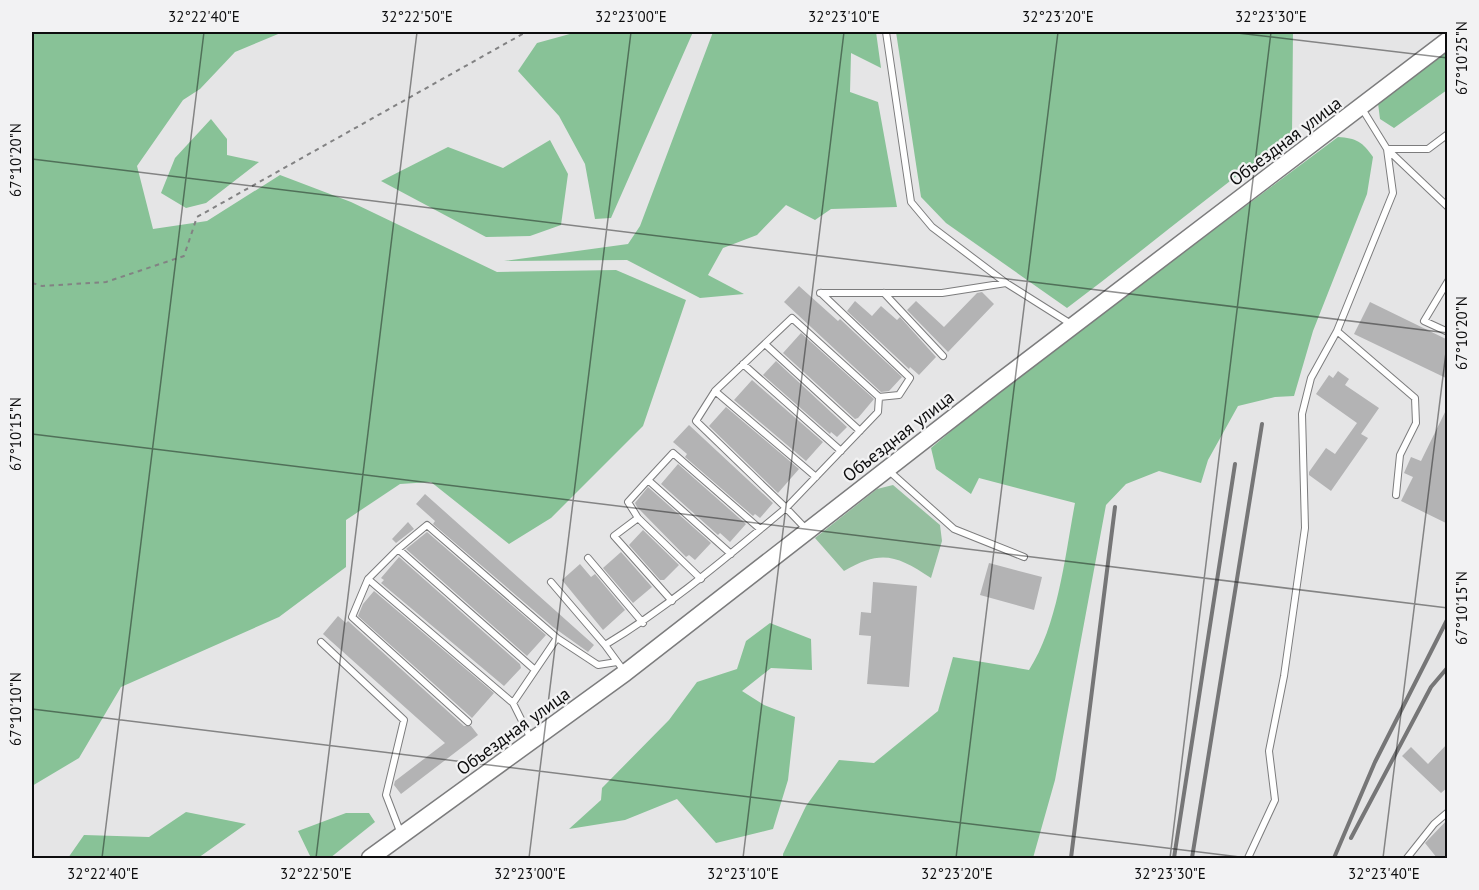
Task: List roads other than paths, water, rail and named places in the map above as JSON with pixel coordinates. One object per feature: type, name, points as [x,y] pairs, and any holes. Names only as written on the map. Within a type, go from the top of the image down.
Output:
[{"type":"main road","name":"Объездная улица","points":[[370,858],[532,742],[621,667],[808,530],[1448,40]]},
{"type":"lane","points":[[886,32],[911,202],[932,227],[1006,283],[1074,326]]},
{"type":"lane","points":[[1361,107],[1387,149],[1448,207]]},
{"type":"lane","points":[[1387,149],[1428,149],[1448,134]]},
{"type":"lane","points":[[1248,858],[1275,800],[1269,751],[1284,676],[1305,528],[1302,414],[1311,378],[1337,331],[1393,193],[1387,149]]},
{"type":"lane","points":[[1448,281],[1424,321],[1448,332]]},
{"type":"lane","points":[[808,530],[696,422],[715,391],[792,318],[879,397],[899,395],[910,378],[820,293],[942,293],[1006,283]]},
{"type":"lane","points":[[884,293],[943,356]]},
{"type":"lane","points":[[1337,331],[1415,398],[1416,423],[1400,455],[1396,495]]},
{"type":"lane","points":[[765,344],[860,431]]},
{"type":"lane","points":[[743,364],[841,451]]},
{"type":"lane","points":[[715,391],[816,477]]},
{"type":"lane","points":[[605,645],[643,623],[701,579],[786,508],[878,412],[879,397]]},
{"type":"lane","points":[[701,579],[638,518],[628,502],[673,453],[760,529]]},
{"type":"lane","points":[[887,469],[954,529],[1024,557]]},
{"type":"lane","points":[[648,480],[730,554]]},
{"type":"lane","points":[[638,518],[614,536],[672,601]]},
{"type":"lane","points":[[468,722],[352,617],[368,579],[426,525],[557,638],[598,665],[621,667]]},
{"type":"lane","points":[[398,549],[535,670]]},
{"type":"lane","points":[[588,558],[643,623]]},
{"type":"lane","points":[[368,579],[513,703],[532,742]]},
{"type":"lane","points":[[551,582],[621,667]]},
{"type":"lane","points":[[513,703],[557,638]]},
{"type":"lane","points":[[321,642],[404,720],[386,795],[402,836]]},
{"type":"lane","points":[[1407,858],[1434,824],[1448,812]]},
{"type":"railway","points":[[1192,858],[1262,424]]},
{"type":"railway","points":[[1174,858],[1235,464]]},
{"type":"railway","points":[[1071,858],[1115,507]]},
{"type":"railway","points":[[1334,858],[1375,762],[1448,618]]},
{"type":"railway","points":[[1351,838],[1431,687],[1448,667]]}]
